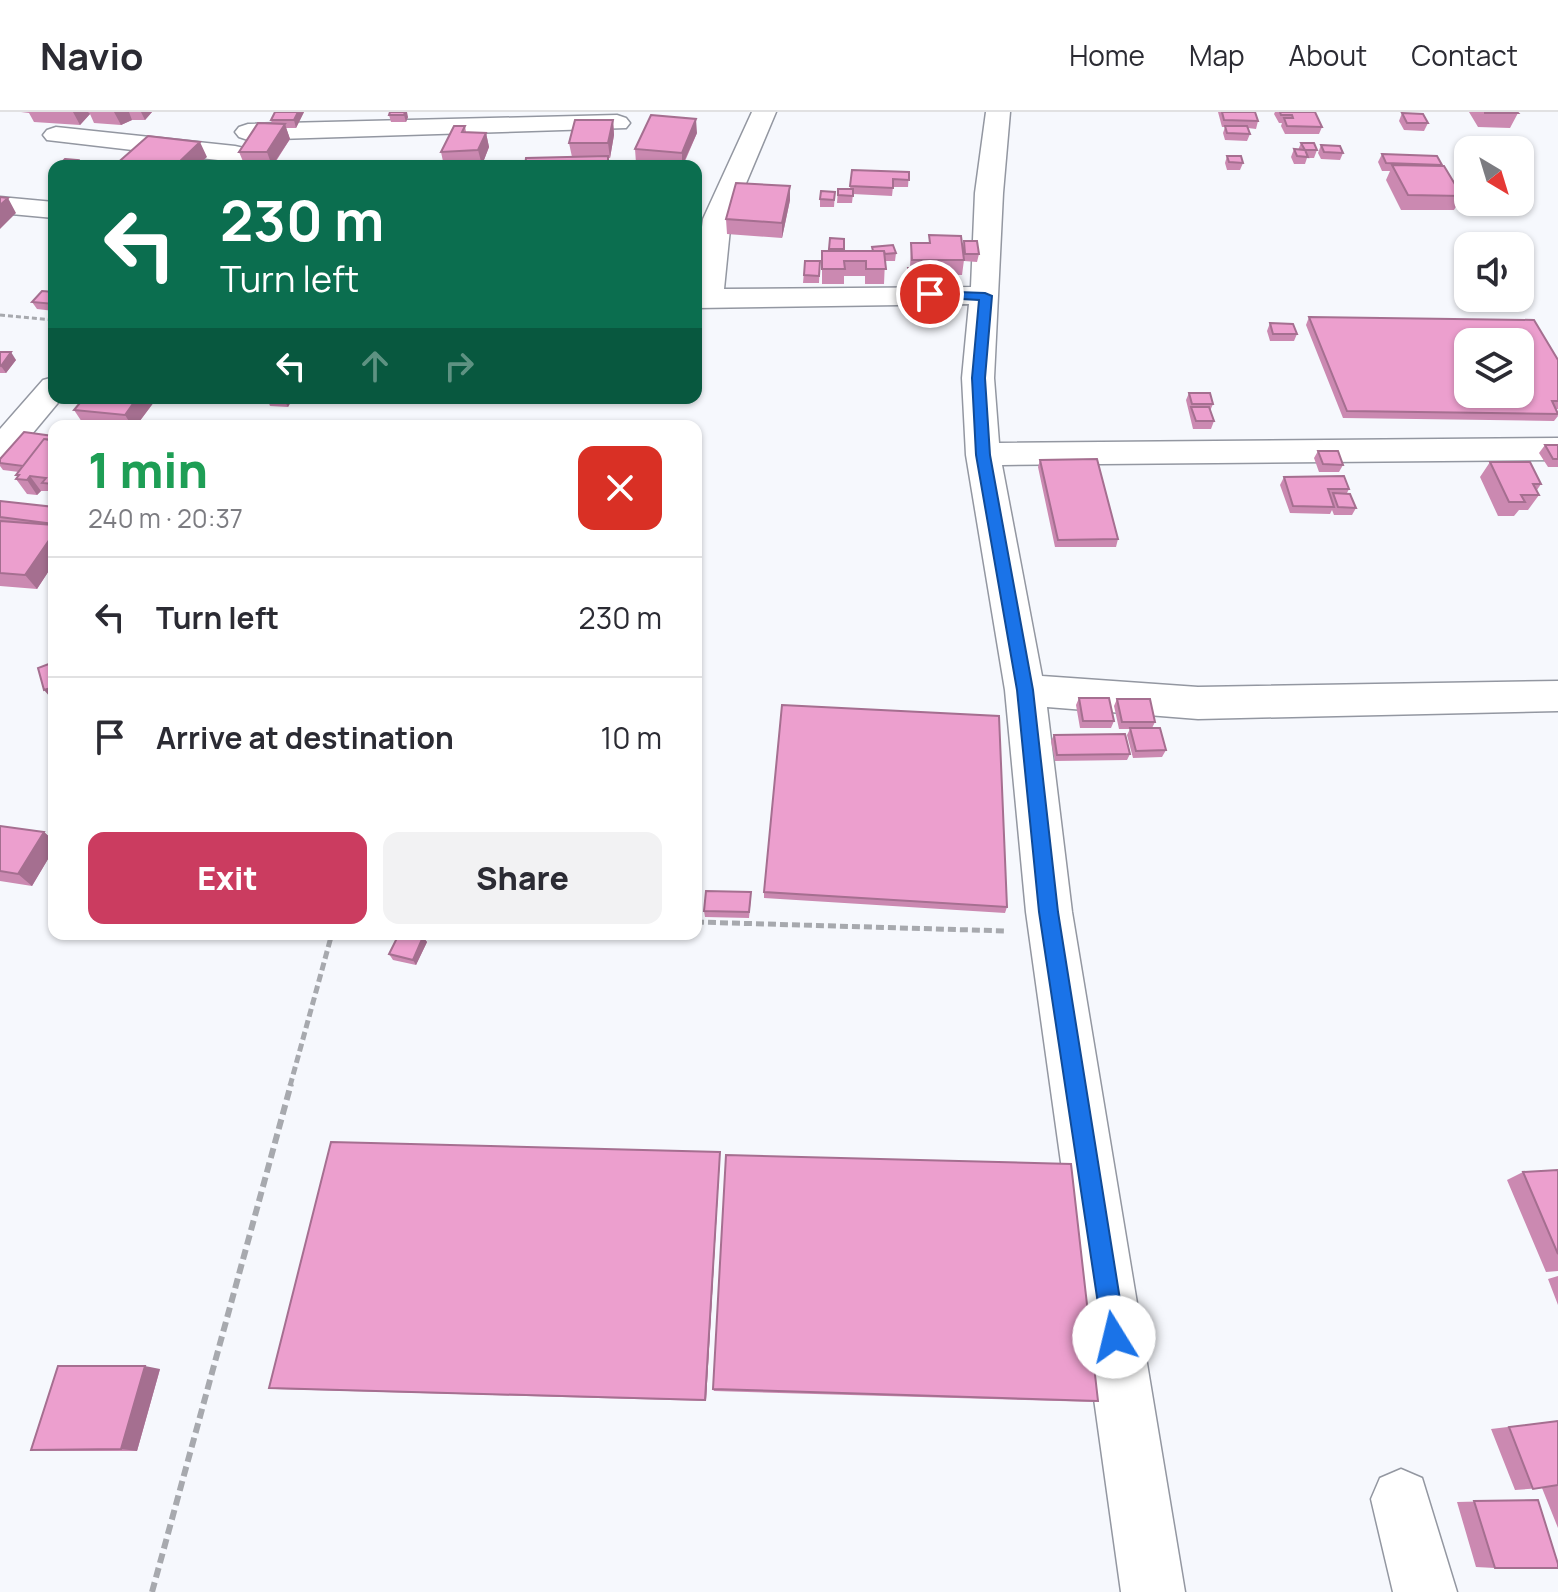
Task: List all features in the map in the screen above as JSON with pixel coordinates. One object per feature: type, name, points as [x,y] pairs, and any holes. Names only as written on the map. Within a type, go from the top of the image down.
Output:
[{"type":"street","points":[[764,112],[717,219],[702,298],[916,294],[985,296]]},
{"type":"street","points":[[998,112],[989,193],[978,378],[983,455],[1025,690],[1052,933],[1153,1592]]},
{"type":"street","points":[[56,135],[243,141],[617,123]]},
{"type":"street","points":[[0,205],[48,209]]},
{"type":"street","points":[[0,450],[48,394]]},
{"type":"street","points":[[983,455],[1025,452],[1558,449]]},
{"type":"street","points":[[1025,690],[1198,703],[1558,696]]},
{"type":"street","points":[[1401,1499],[1425,1592]]},
{"type":"path","points":[[0,315],[48,319]]},
{"type":"path","points":[[702,922],[1052,933]]},
{"type":"path","points":[[152,1592],[330,940]]},
{"type":"building","points":[[275,112],[298,112],[294,120],[271,120]]},
{"type":"building","points":[[390,112],[405,112],[404,115],[389,115]]},
{"type":"building","points":[[1222,112],[1255,112],[1258,121],[1224,120]]},
{"type":"building","points":[[1280,112],[1315,112],[1322,127],[1287,126],[1284,118],[1293,118],[1292,115],[1281,115]]},
{"type":"building","points":[[1402,113],[1423,114],[1428,123],[1407,123]]},
{"type":"building","points":[[651,115],[696,119],[682,153],[635,149]]},
{"type":"building","points":[[575,120],[613,120],[608,143],[569,143]]},
{"type":"building","points":[[258,123],[285,124],[267,152],[239,152]]},
{"type":"building","points":[[454,126],[465,126],[462,132],[486,133],[478,150],[441,152]]},
{"type":"building","points":[[1225,126],[1247,126],[1250,134],[1227,133]]},
{"type":"building","points":[[148,136],[200,142],[181,160],[121,160]]},
{"type":"building","points":[[1301,143],[1314,143],[1317,150],[1305,150]]},
{"type":"building","points":[[1321,145],[1340,146],[1343,153],[1324,152]]},
{"type":"building","points":[[1294,149],[1305,150],[1308,157],[1297,156]]},
{"type":"building","points":[[1382,154],[1437,156],[1442,165],[1386,163]]},
{"type":"building","points":[[608,156],[608,160],[526,160]]},
{"type":"building","points":[[1227,156],[1241,156],[1243,163],[1229,162]]},
{"type":"building","points":[[1392,165],[1444,166],[1454,183],[1454,196],[1408,195]]},
{"type":"building","points":[[852,170],[909,172],[909,180],[893,179],[893,188],[850,186]]},
{"type":"building","points":[[736,183],[790,186],[782,223],[726,219]]},
{"type":"building","points":[[838,189],[853,189],[853,196],[838,195]]},
{"type":"building","points":[[821,191],[835,192],[834,200],[820,199]]},
{"type":"building","points":[[929,235],[961,236],[964,260],[912,260],[911,243],[930,243]]},
{"type":"building","points":[[830,238],[844,239],[844,249],[829,249]]},
{"type":"building","points":[[964,241],[977,241],[979,254],[965,254]]},
{"type":"building","points":[[893,245],[896,253],[873,251],[872,247]]},
{"type":"building","points":[[822,251],[884,251],[886,269],[866,269],[866,261],[844,261],[845,269],[822,269]]},
{"type":"building","points":[[805,261],[820,261],[819,276],[804,275]]},
{"type":"building","points":[[908,268],[924,268],[925,278],[909,277]]},
{"type":"building","points":[[42,291],[48,292],[48,303],[32,302]]},
{"type":"building","points":[[1309,317],[1534,320],[1558,360],[1558,401],[1552,401],[1558,414],[1347,411]]},
{"type":"building","points":[[1270,323],[1293,324],[1297,334],[1273,334]]},
{"type":"building","points":[[0,352],[11,352],[1,366],[0,365]]},
{"type":"building","points":[[1189,393],[1210,393],[1213,404],[1192,404]]},
{"type":"building","points":[[79,404],[133,404],[125,415],[74,410]]},
{"type":"building","points":[[1191,407],[1209,407],[1214,421],[1196,421]]},
{"type":"building","points":[[24,432],[48,435],[48,440],[44,439],[23,466],[0,463],[0,459]]},
{"type":"building","points":[[44,439],[48,439],[48,484],[42,483],[46,478],[30,476],[27,480],[16,479],[19,475],[16,475]]},
{"type":"building","points":[[1545,445],[1558,445],[1558,459],[1553,459]]},
{"type":"building","points":[[1318,451],[1338,451],[1343,465],[1323,464]]},
{"type":"building","points":[[1097,459],[1118,539],[1058,540],[1040,460]]},
{"type":"building","points":[[1490,462],[1530,462],[1541,484],[1533,484],[1539,495],[1521,495],[1525,502],[1509,502]]},
{"type":"building","points":[[1344,476],[1349,489],[1328,489],[1334,507],[1293,506],[1284,477]]},
{"type":"building","points":[[1333,493],[1350,494],[1356,508],[1338,507]]},
{"type":"building","points":[[0,501],[48,506],[48,523],[0,517]]},
{"type":"building","points":[[0,521],[48,525],[48,542],[25,575],[0,573]]},
{"type":"building","points":[[48,664],[48,689],[44,690],[38,668]]},
{"type":"building","points":[[1079,698],[1109,698],[1114,721],[1083,721]]},
{"type":"building","points":[[1117,699],[1150,699],[1155,722],[1122,722]]},
{"type":"building","points":[[782,705],[999,716],[1007,907],[764,892]]},
{"type":"building","points":[[1130,728],[1160,728],[1166,750],[1136,751]]},
{"type":"building","points":[[1125,734],[1130,754],[1057,755],[1054,735]]},
{"type":"building","points":[[0,826],[44,832],[18,874],[0,871]]},
{"type":"building","points":[[706,891],[751,892],[749,912],[704,911]]},
{"type":"building","points":[[396,940],[422,940],[413,960],[389,954]]},
{"type":"building","points":[[331,1142],[720,1152],[705,1400],[269,1388]]},
{"type":"building","points":[[726,1155],[1071,1164],[1098,1401],[713,1389]]},
{"type":"building","points":[[1558,1170],[1558,1254],[1523,1172]]},
{"type":"building","points":[[58,1366],[145,1366],[121,1449],[31,1450]]},
{"type":"building","points":[[1558,1421],[1558,1485],[1533,1489],[1509,1427]]},
{"type":"building","points":[[1538,1500],[1558,1568],[1495,1568],[1474,1501]]},
{"type":"route","points":[[930,294],[985,296],[978,378],[983,455],[1025,690],[1049,912],[1114,1337]]}]
